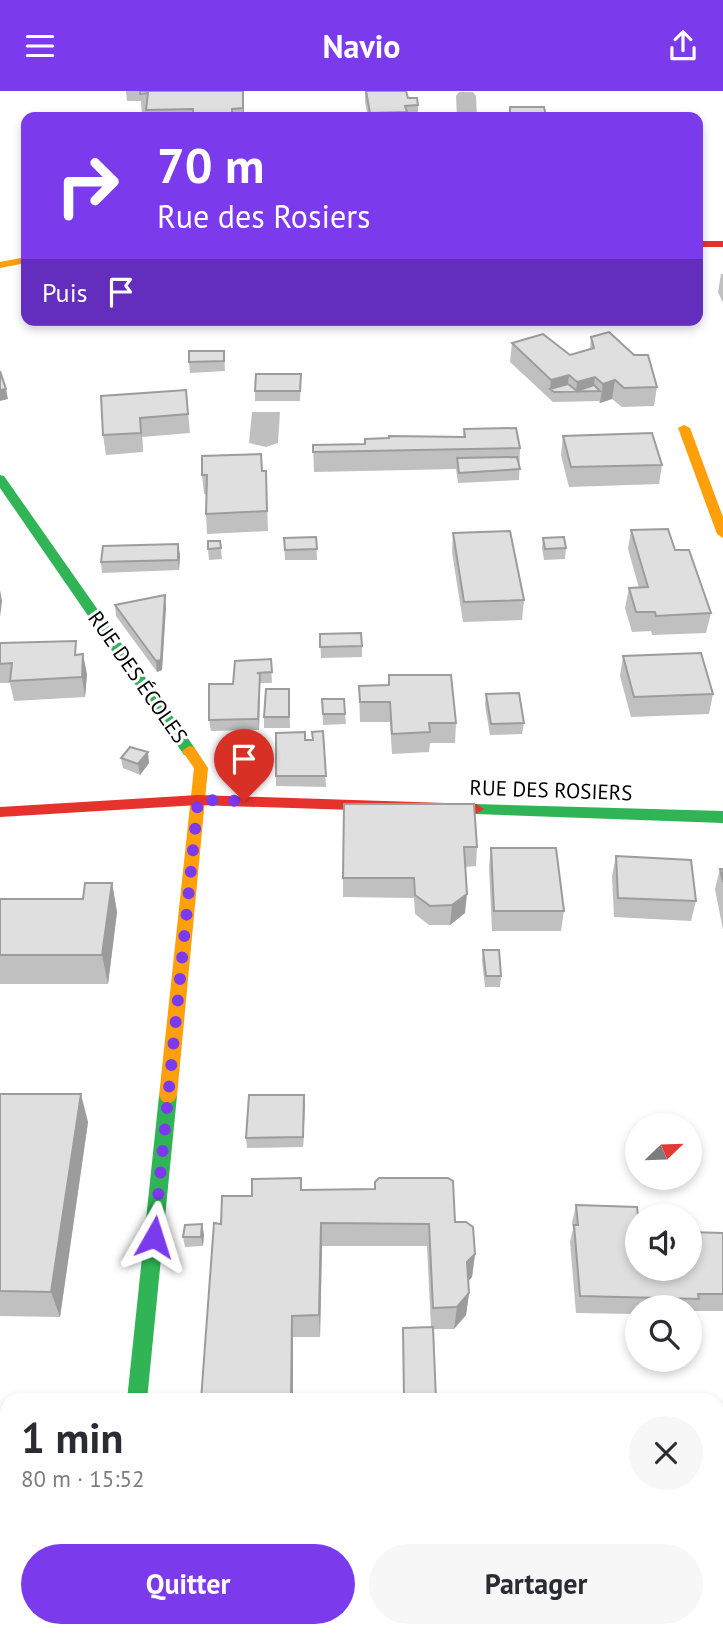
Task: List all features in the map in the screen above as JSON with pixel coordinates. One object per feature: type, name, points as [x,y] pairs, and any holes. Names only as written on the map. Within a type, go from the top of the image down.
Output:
[{"type":"street","points":[[466,96],[467,112]]},
{"type":"street","points":[[703,243],[723,244]]},
{"type":"street","points":[[0,265],[21,261]]},
{"type":"street","points":[[684,428],[723,534]]},
{"type":"street","name":"RUE DES ÉCOLES","points":[[0,479],[201,768],[138,1393]]},
{"type":"street","name":"RUE DES ROSIERS","points":[[0,812],[198,800],[723,817]]},
{"type":"shaded area","points":[[252,412],[280,412],[278,443],[266,447],[249,443]]},
{"type":"building","points":[[140,91],[243,91],[243,108],[232,109],[232,112],[146,110],[148,93],[140,94]]},
{"type":"building","points":[[366,91],[406,91],[408,98],[417,98],[418,105],[405,106],[407,112],[370,112]]},
{"type":"building","points":[[510,107],[544,107],[545,112],[510,112]]},
{"type":"building","points":[[609,332],[634,355],[648,355],[657,387],[624,388],[615,380],[603,384],[595,377],[577,382],[569,375],[551,380],[512,343],[543,334],[570,355],[594,348],[591,337]]},
{"type":"building","points":[[189,351],[224,351],[224,361],[189,362]]},
{"type":"building","points":[[0,371],[6,389],[0,390]]},
{"type":"building","points":[[256,374],[301,374],[300,391],[255,391]]},
{"type":"building","points":[[568,384],[577,391],[594,385],[600,391],[554,392],[550,389]]},
{"type":"building","points":[[186,390],[188,414],[140,418],[141,433],[103,435],[101,396]]},
{"type":"building","points":[[516,428],[520,448],[313,452],[313,445],[365,444],[365,439],[389,436],[465,437],[464,429]]},
{"type":"building","points":[[652,433],[662,465],[571,467],[563,436]]},
{"type":"building","points":[[261,454],[262,471],[266,471],[267,511],[206,514],[207,475],[202,475],[202,456]]},
{"type":"building","points":[[517,457],[520,469],[459,473],[457,458]]},
{"type":"building","points":[[668,529],[675,550],[689,550],[711,613],[656,616],[655,612],[636,612],[629,588],[648,587],[631,530]]},
{"type":"building","points":[[510,531],[524,600],[464,602],[453,533]]},
{"type":"building","points":[[316,537],[317,549],[285,550],[284,538]]},
{"type":"building","points":[[564,537],[566,548],[545,549],[543,538]]},
{"type":"building","points":[[208,541],[220,541],[221,548],[208,549]]},
{"type":"building","points":[[178,544],[178,560],[101,562],[103,546]]},
{"type":"building","points":[[165,595],[161,660],[156,661],[115,605]]},
{"type":"building","points":[[361,633],[362,646],[320,647],[320,634]]},
{"type":"building","points":[[76,641],[75,655],[83,654],[82,677],[10,681],[12,663],[0,664],[0,643]]},
{"type":"building","points":[[701,653],[713,694],[634,697],[623,656]]},
{"type":"building","points":[[271,659],[272,672],[257,673],[260,674],[258,719],[209,720],[209,684],[233,684],[235,661]]},
{"type":"building","points":[[389,675],[451,675],[456,723],[429,723],[430,732],[392,734],[390,702],[360,702],[359,686],[389,685]]},
{"type":"building","points":[[266,689],[289,689],[289,717],[264,717]]},
{"type":"building","points":[[519,693],[524,723],[491,724],[486,694]]},
{"type":"building","points":[[322,699],[344,699],[345,714],[323,714]]},
{"type":"building","points":[[323,731],[326,776],[276,776],[276,733],[305,732],[305,740],[313,740],[312,732]]},
{"type":"building","points":[[130,747],[148,752],[138,764],[121,758]]},
{"type":"building","points":[[344,804],[474,804],[477,847],[464,847],[467,894],[452,905],[430,906],[415,895],[414,878],[343,878]]},
{"type":"building","points":[[491,848],[556,848],[564,911],[494,911]]},
{"type":"building","points":[[616,856],[691,860],[696,901],[618,898]]},
{"type":"building","points":[[85,883],[112,883],[102,955],[0,955],[0,899],[83,899]]},
{"type":"building","points":[[483,950],[499,950],[501,976],[486,976]]},
{"type":"building","points":[[0,1094],[81,1094],[51,1292],[0,1291]]},
{"type":"building","points":[[249,1095],[304,1095],[303,1137],[246,1138]]},
{"type":"building","points":[[301,1178],[301,1190],[375,1189],[375,1182],[379,1178],[448,1178],[453,1181],[455,1222],[466,1222],[473,1227],[475,1254],[467,1262],[469,1293],[457,1307],[433,1308],[429,1224],[321,1223],[319,1315],[292,1316],[291,1393],[202,1393],[214,1223],[221,1224],[222,1196],[252,1196],[252,1179]]},
{"type":"building","points":[[576,1205],[625,1207],[625,1281],[702,1281],[702,1232],[723,1233],[723,1294],[580,1296],[574,1225],[578,1225]]},
{"type":"building","points":[[202,1224],[201,1237],[183,1237],[185,1225]]},
{"type":"building","points":[[433,1327],[436,1393],[404,1393],[403,1328]]},
{"type":"traffic: fast","points":[[0,479],[189,751]]},
{"type":"traffic: fast","points":[[476,809],[723,817]]},
{"type":"traffic: fast","points":[[138,1393],[168,1096]]},
{"type":"traffic: slow","points":[[0,265],[21,261]]},
{"type":"traffic: slow","points":[[684,428],[723,534]]},
{"type":"traffic: slow","points":[[168,1096],[201,768],[189,751]]},
{"type":"traffic: jam","points":[[703,244],[723,244]]},
{"type":"traffic: jam","points":[[0,812],[198,800],[476,809]]},
{"type":"route","points":[[154,1237],[198,800],[244,801]]}]
